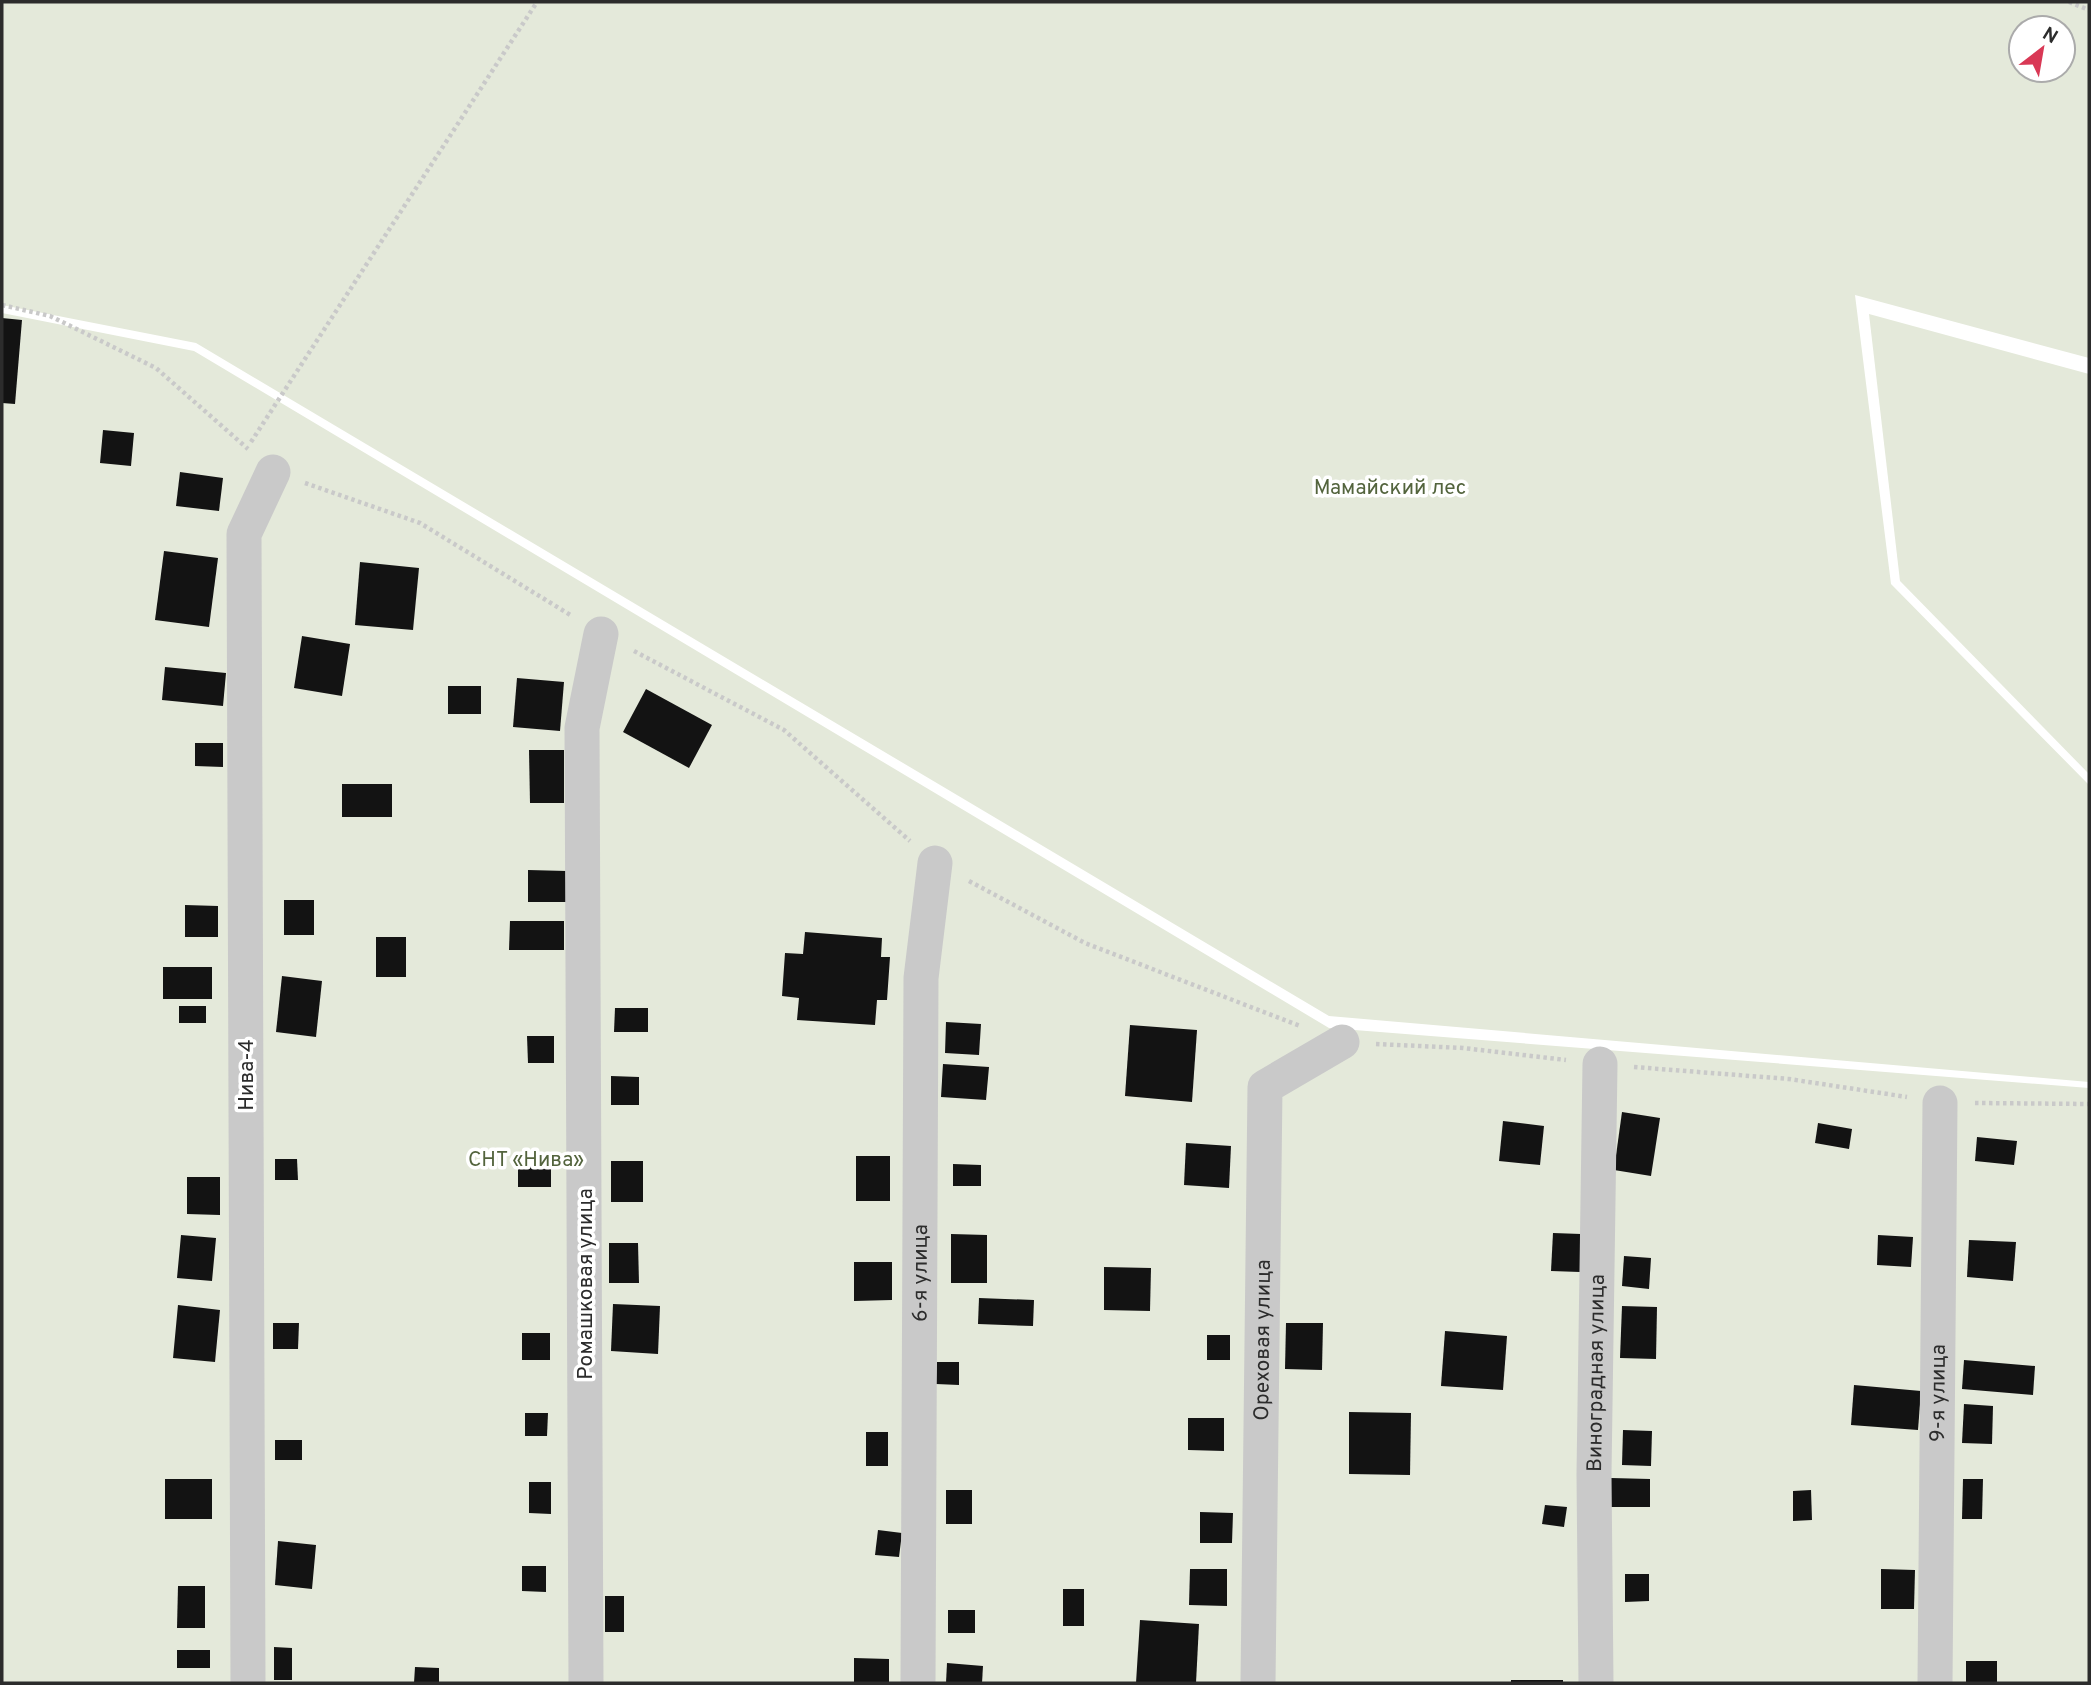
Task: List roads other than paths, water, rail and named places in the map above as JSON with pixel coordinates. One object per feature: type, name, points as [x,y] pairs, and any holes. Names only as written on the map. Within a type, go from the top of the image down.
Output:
[{"type":"street","name":"Нива-4","points":[[248,1683],[244,534],[273,472]]},
{"type":"street","name":"Ромашковая улица","points":[[586,1683],[582,728],[601,634]]},
{"type":"street","name":"6-я улица","points":[[918,1683],[921,978],[935,863]]},
{"type":"street","name":"Ореховая улица","points":[[1258,1683],[1265,1087],[1342,1042]]},
{"type":"street","name":"Виноградная улица","points":[[1596,1683],[1594,1474],[1600,1064]]},
{"type":"street","name":"9-я улица","points":[[1936,1683],[1940,1103]]},
{"type":"park label","name":"Мамайский лес","points":[[1390,487]]},
{"type":"park label","name":"СНТ «Нива»","points":[[526,1159]]}]
